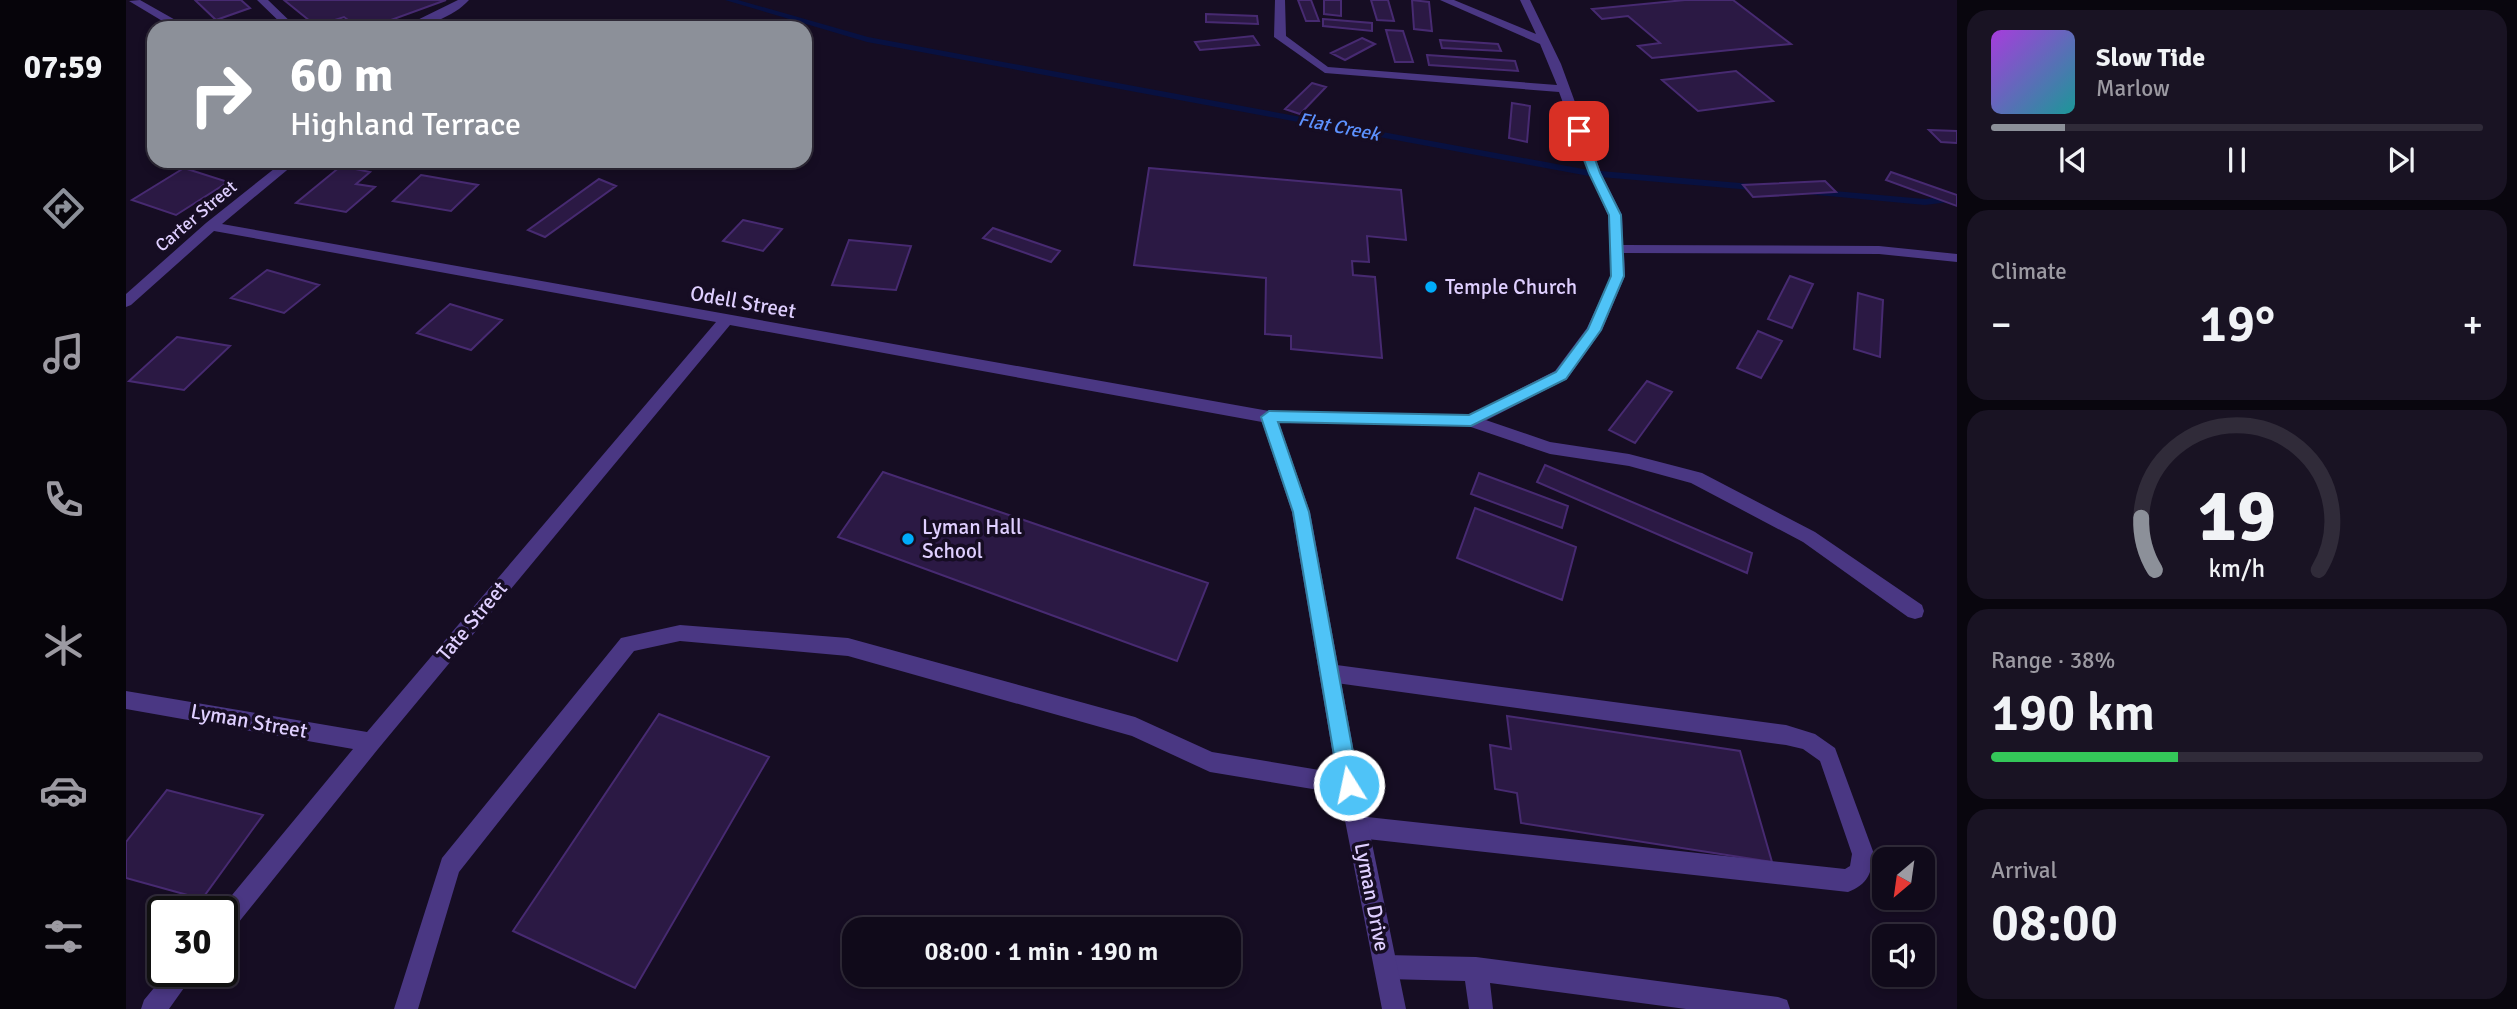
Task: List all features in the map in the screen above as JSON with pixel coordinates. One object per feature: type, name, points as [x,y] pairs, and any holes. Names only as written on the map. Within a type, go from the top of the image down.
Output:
[{"type":"street","points":[[262,0],[284,21]]},
{"type":"street","points":[[423,21],[456,7],[464,0]]},
{"type":"street","points":[[1280,0],[1280,37],[1325,70],[1564,89]]},
{"type":"street","points":[[1445,0],[1544,43]]},
{"type":"street","points":[[1471,421],[1561,376],[1594,330],[1618,276],[1615,215],[1595,173],[1564,89],[1525,0]]},
{"type":"street","points":[[135,1],[170,21]]},
{"type":"street","name":"Carter Street","points":[[126,302],[211,226],[283,168]]},
{"type":"street","name":"Odell Street","points":[[211,226],[1269,417],[1471,421]]},
{"type":"street","points":[[1615,249],[1879,250],[1957,258]]},
{"type":"street","name":"Tate Street","points":[[238,905],[371,742],[726,320]]},
{"type":"street","name":"Lyman Drive","points":[[1269,417],[1301,512],[1349,785],[1394,1009]]},
{"type":"street","points":[[1471,421],[1550,448],[1629,460],[1696,478],[1809,537],[1915,611]]},
{"type":"street","points":[[406,1009],[450,866],[628,644],[680,633],[848,647],[1135,727],[1210,762],[1349,785]]},
{"type":"street","points":[[1329,673],[1786,735],[1808,741],[1828,755],[1863,854],[1860,872],[1848,881],[1358,827]]},
{"type":"street","name":"Lyman Street","points":[[126,699],[371,742]]},
{"type":"street","points":[[1385,967],[1476,969],[1778,1009]]},
{"type":"street","points":[[1476,969],[1481,1009]]},
{"type":"street","points":[[153,1009],[171,987]]},
{"type":"building","points":[[195,0],[241,0],[250,8],[216,20]]},
{"type":"building","points":[[284,0],[446,0],[388,21],[349,21],[344,17],[332,21],[310,21]]},
{"type":"building","points":[[1298,0],[1311,0],[1319,21],[1306,21]]},
{"type":"building","points":[[1324,0],[1341,0],[1341,16],[1324,14]]},
{"type":"building","points":[[1371,0],[1388,0],[1394,21],[1377,20]]},
{"type":"building","points":[[1412,0],[1429,2],[1432,31],[1414,29]]},
{"type":"building","points":[[1685,0],[1733,0],[1791,44],[1652,58],[1638,46],[1660,43],[1628,16],[1602,19],[1592,9]]},
{"type":"building","points":[[1206,14],[1257,16],[1258,24],[1206,22]]},
{"type":"building","points":[[1323,19],[1372,23],[1372,31],[1323,26]]},
{"type":"building","points":[[1386,30],[1403,31],[1413,62],[1395,62]]},
{"type":"building","points":[[1253,36],[1259,45],[1200,50],[1195,42]]},
{"type":"building","points":[[1362,38],[1375,44],[1345,60],[1331,53]]},
{"type":"building","points":[[1440,40],[1498,44],[1501,51],[1442,48]]},
{"type":"building","points":[[1427,55],[1515,61],[1518,71],[1429,65]]},
{"type":"building","points":[[1736,71],[1773,101],[1698,111],[1662,80]]},
{"type":"building","points":[[1312,83],[1326,87],[1300,114],[1285,109]]},
{"type":"building","points":[[1512,103],[1530,106],[1527,142],[1509,138]]},
{"type":"building","points":[[1929,130],[1957,131],[1957,143],[1941,142]]},
{"type":"building","points":[[184,168],[228,182],[176,215],[132,200]]},
{"type":"building","points":[[339,168],[370,172],[356,184],[375,187],[346,212],[296,203]]},
{"type":"building","points":[[1149,168],[1401,190],[1406,240],[1367,236],[1369,262],[1352,261],[1353,275],[1375,277],[1382,358],[1291,349],[1291,336],[1265,334],[1266,278],[1134,265]]},
{"type":"building","points":[[1891,172],[1957,195],[1957,206],[1886,180]]},
{"type":"building","points":[[421,175],[478,185],[451,211],[393,201]]},
{"type":"building","points":[[599,179],[616,186],[545,237],[528,230]]},
{"type":"building","points":[[1825,181],[1836,192],[1753,197],[1743,185]]},
{"type":"building","points":[[743,220],[782,229],[763,251],[723,241]]},
{"type":"building","points":[[993,228],[1060,251],[1051,262],[983,238]]},
{"type":"building","points":[[849,240],[911,246],[896,290],[832,285]]},
{"type":"building","points":[[267,270],[319,285],[284,313],[231,298]]},
{"type":"building","points":[[1790,276],[1813,284],[1792,328],[1768,319]]},
{"type":"building","points":[[1858,293],[1883,300],[1880,357],[1854,349]]},
{"type":"building","points":[[450,304],[502,320],[471,350],[417,333]]},
{"type":"building","points":[[1758,331],[1782,341],[1761,378],[1737,368]]},
{"type":"building","points":[[177,337],[230,346],[184,390],[129,381]]},
{"type":"building","points":[[1647,381],[1672,392],[1635,443],[1609,430]]},
{"type":"building","points":[[1545,465],[1752,553],[1747,573],[1537,482]]},
{"type":"building","points":[[883,472],[1208,583],[1177,661],[838,537]]},
{"type":"building","points":[[1479,473],[1568,506],[1562,528],[1471,494]]},
{"type":"building","points":[[1475,508],[1576,547],[1562,600],[1457,558]]},
{"type":"building","points":[[659,714],[769,757],[635,988],[513,931]]},
{"type":"building","points":[[1507,716],[1740,751],[1772,862],[1521,823],[1517,793],[1495,789],[1490,745],[1511,749]]},
{"type":"building","points":[[167,790],[263,815],[204,896],[191,896],[126,878],[126,842]]},
{"type":"waterway","name":"Flat Creek","points":[[729,0],[803,21]]},
{"type":"waterway","name":"Flat Creek","points":[[812,23],[867,39],[1589,173],[1763,188]]},
{"type":"waterway","name":"Flat Creek","points":[[1800,191],[1925,202],[1957,198]]},
{"type":"place","name":"Temple Church","points":[[1431,287]]},
{"type":"place","name":"Lyman Hall School","points":[[908,539]]},
{"type":"route","points":[[1349,785],[1301,512],[1269,417],[1471,421],[1561,376],[1594,330],[1618,276],[1615,215],[1579,131]]}]
